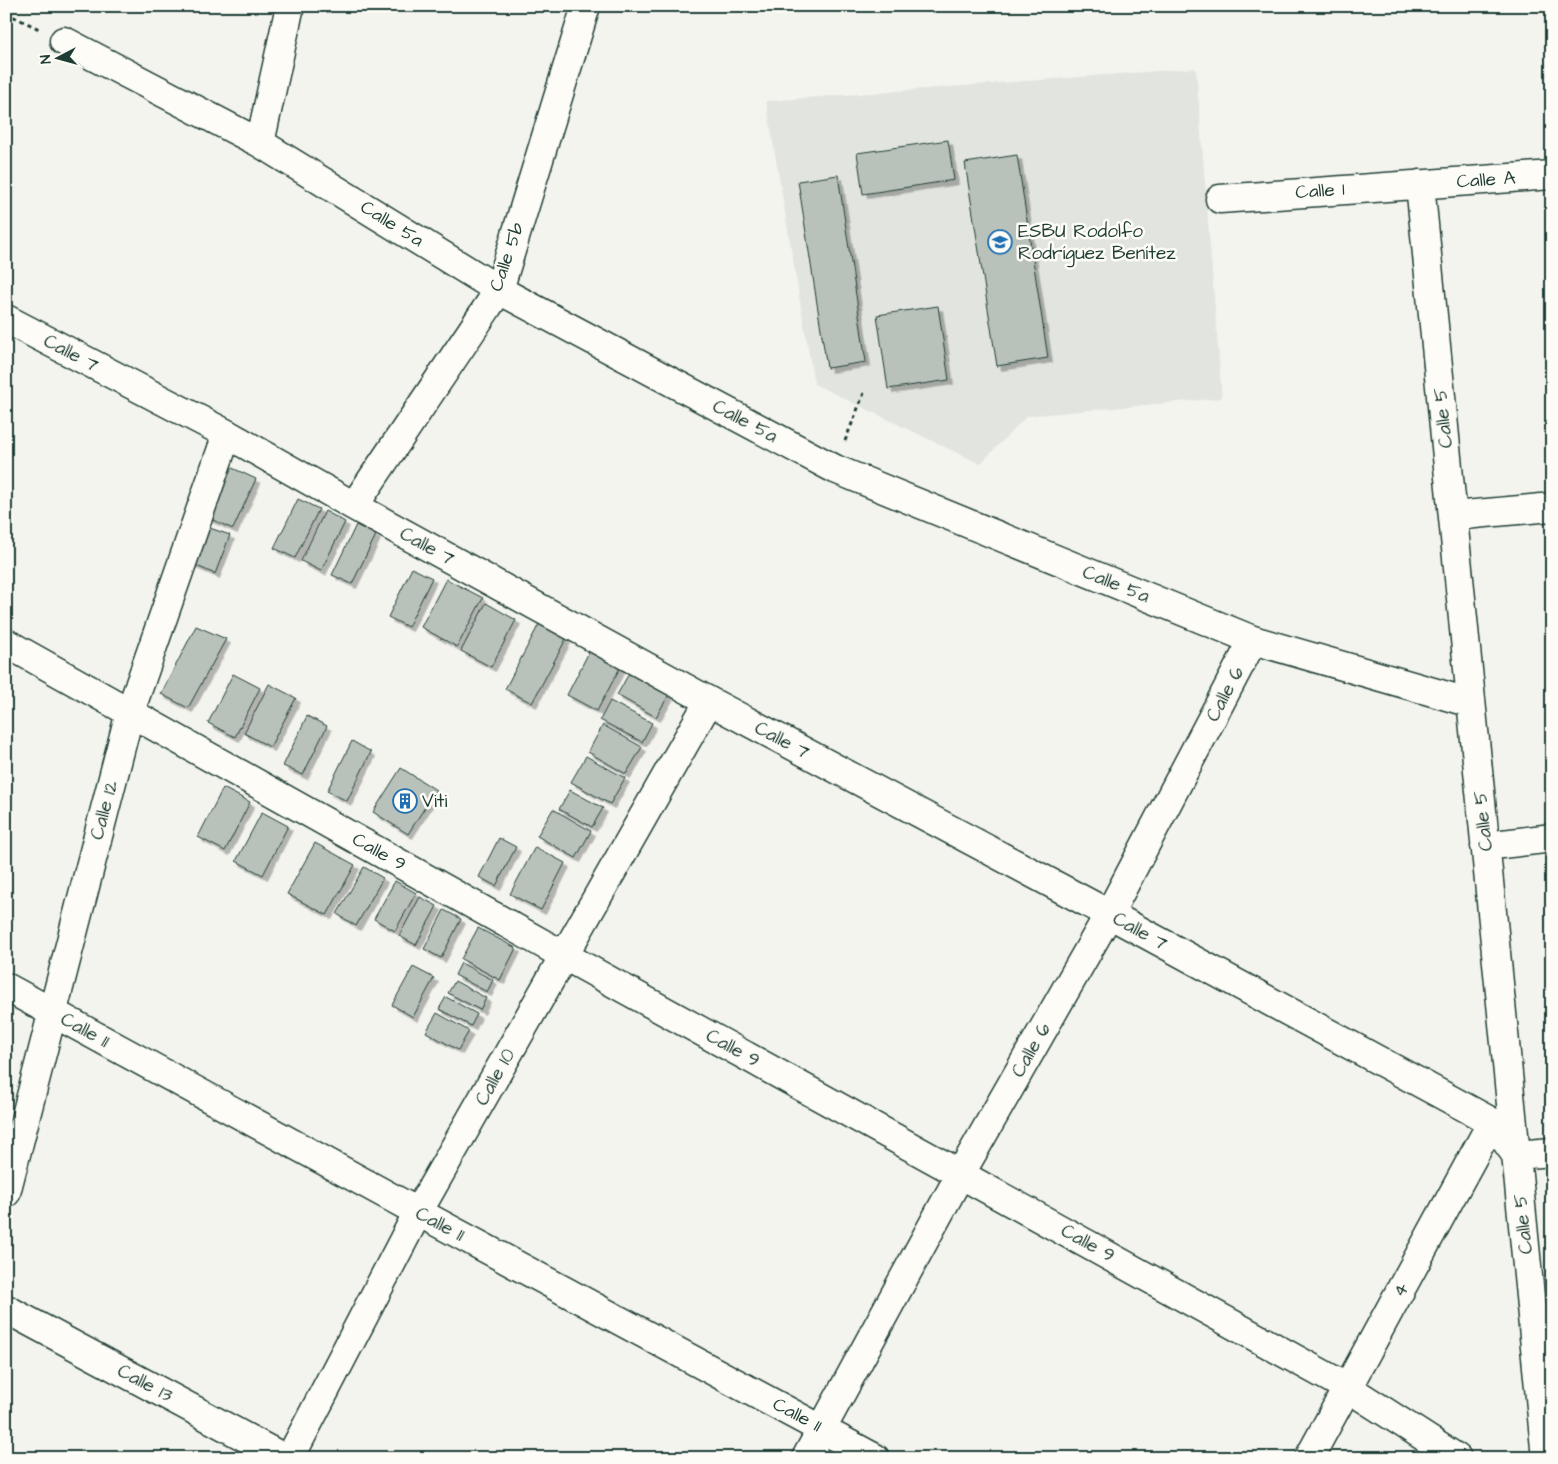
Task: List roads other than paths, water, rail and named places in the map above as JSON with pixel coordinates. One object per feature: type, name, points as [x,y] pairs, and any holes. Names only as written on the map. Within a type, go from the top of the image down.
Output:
[{"type":"street","points":[[260,143],[290,6]]},
{"type":"street","name":"Calle 5b","points":[[354,506],[499,290],[586,6]]},
{"type":"street","name":"Calle 5a","points":[[64,41],[260,143],[499,290],[835,469],[1253,640],[1472,703]]},
{"type":"street","name":"Calle A","points":[[1420,184],[1552,175]]},
{"type":"street","name":"Calle 1","points":[[1220,199],[1420,184]]},
{"type":"street","name":"Calle 5","points":[[1420,184],[1546,1458]]},
{"type":"street","name":"Calle 7","points":[[6,319],[228,434],[354,506],[709,701],[1109,914],[1492,1122],[1516,1155]]},
{"type":"street","name":"Calle 12","points":[[6,1194],[51,1012],[130,712],[228,434]]},
{"type":"street","points":[[1453,516],[1552,507]]},
{"type":"street","name":"Calle 6","points":[[806,1458],[961,1173],[1109,914],[1253,640]]},
{"type":"street","name":"Calle 9","points":[[6,643],[563,955],[1348,1388],[1457,1458]]},
{"type":"street","name":"Calle 10","points":[[290,1458],[418,1212],[709,701]]},
{"type":"street","points":[[1486,846],[1552,838]]},
{"type":"street","name":"Calle 11","points":[[6,987],[875,1458]]},
{"type":"street","name":"4","points":[[1309,1458],[1492,1122]]},
{"type":"street","points":[[1516,1155],[1552,1152]]},
{"type":"street","name":"Calle 13","points":[[6,1309],[284,1458]]},
{"type":"place","name":"ESBU Rodolfo Rodríguez Benítez","points":[[1000,242]]},
{"type":"place","name":"Viti","points":[[405,801]]}]
